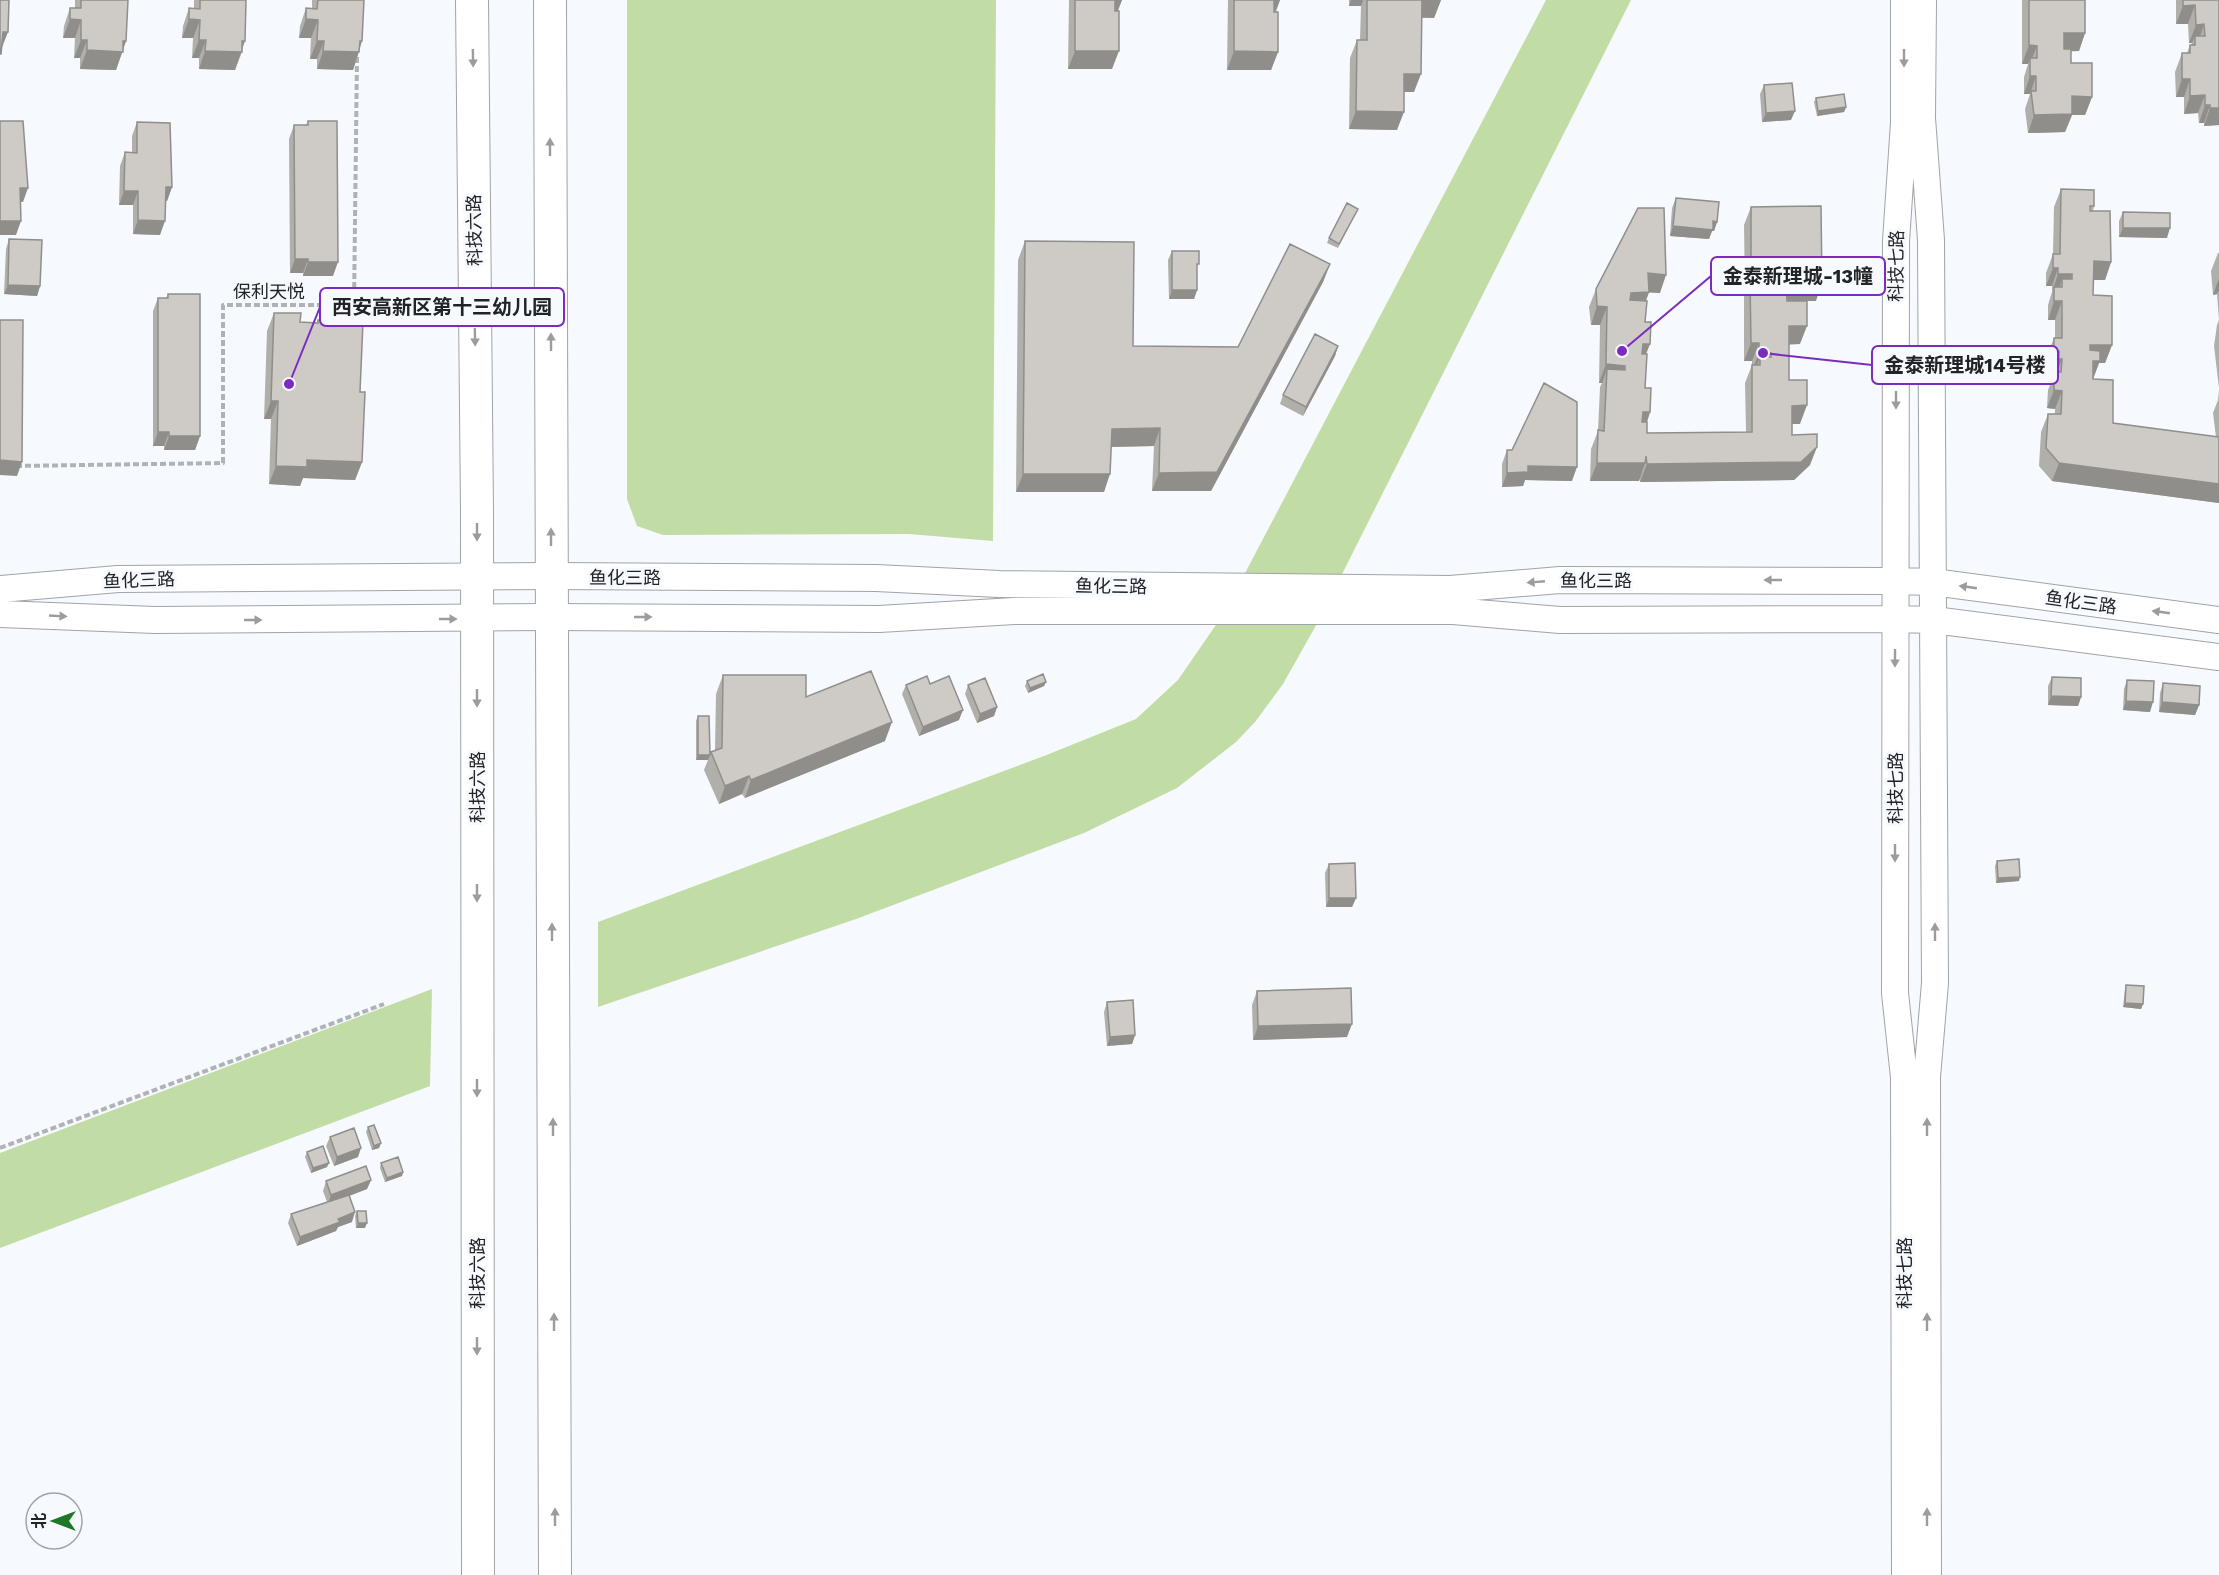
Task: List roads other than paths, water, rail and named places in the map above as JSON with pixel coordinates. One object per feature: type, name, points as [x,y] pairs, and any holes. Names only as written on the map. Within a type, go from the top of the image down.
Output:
[{"type":"main road","name":"科技六路","points":[[472,0],[477,579],[478,1575]]},
{"type":"main road","points":[[550,0],[555,1575]]},
{"type":"street","name":"科技七路","points":[[1904,0],[1904,123],[1896,241],[1895,993],[1904,1077],[1905,1575]]},
{"type":"street","name":"科技七路","points":[[1923,0],[1922,118],[1931,240],[1934,620],[1935,984],[1927,1077],[1928,1575]]},
{"type":"street","name":"鱼化三路","points":[[0,589],[118,579],[477,579],[551,576],[876,578],[999,584],[1438,589],[1560,580],[1895,581],[1933,582],[2219,620]]},
{"type":"street","points":[[1813,581],[1813,619]]},
{"type":"street","points":[[2018,631],[2022,594]]},
{"type":"street","name":"鱼化三路","points":[[0,614],[155,620],[551,617],[879,619],[1014,611],[1441,611],[1560,620],[1895,619],[1934,620],[2219,657]]},
{"type":"place","name":"金泰新理城-13幢","points":[[1622,351]]},
{"type":"place","name":"金泰新理城14号楼","points":[[1763,353]]},
{"type":"place","name":"西安高新区第十三幼儿园","points":[[289,384]]}]
